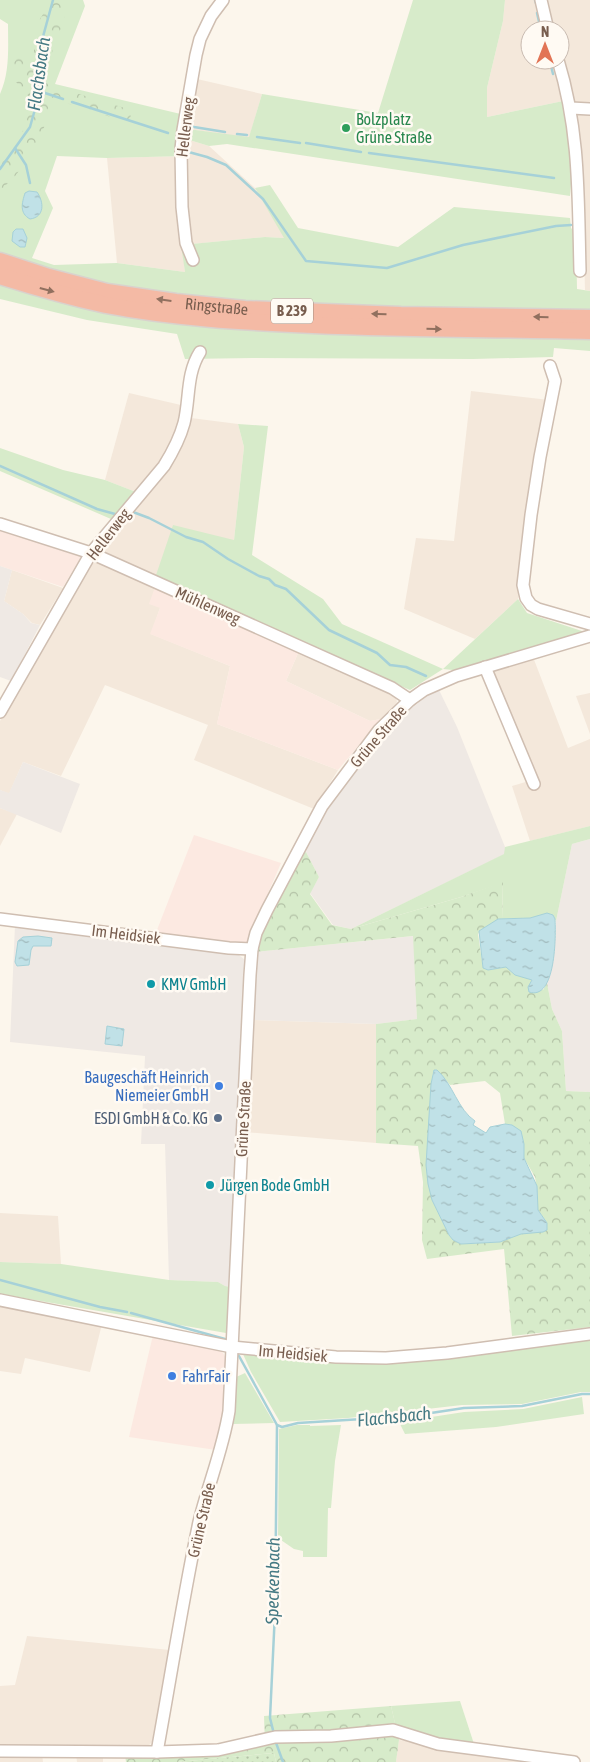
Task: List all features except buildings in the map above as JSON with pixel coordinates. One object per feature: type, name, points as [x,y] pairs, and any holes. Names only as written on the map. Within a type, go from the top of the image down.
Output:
[{"type":"highway","name":"Ringstraße","points":[[0,262],[107,292],[245,309],[401,315],[590,318]]},
{"type":"highway","name":"Ringstraße","points":[[0,276],[44,290],[106,304],[174,316],[245,322],[400,328],[590,331]]},
{"type":"street","name":"Hellerweg","points":[[192,260],[186,243],[182,206],[181,149],[183,130],[200,39],[211,16],[223,0]]},
{"type":"street","points":[[541,0],[546,20]]},
{"type":"street","points":[[561,70],[571,108],[584,188],[580,271]]},
{"type":"street","points":[[571,108],[590,109]]},
{"type":"street","name":"Hellerweg","points":[[0,712],[91,553],[164,466],[172,453],[184,423],[190,372],[200,352]]},
{"type":"street","points":[[550,366],[555,381],[540,457],[523,585],[526,598],[531,605],[538,609],[590,624]]},
{"type":"street","name":"Mühlenweg","points":[[0,524],[91,553],[392,688],[410,700]]},
{"type":"street","name":"Grüne Straße","points":[[157,1752],[195,1542],[203,1506],[226,1428],[232,1347],[247,1022],[252,949],[256,933],[322,806],[367,744],[410,700],[437,682],[590,636]]},
{"type":"street","points":[[485,667],[534,784]]},
{"type":"street","name":"Im Heidsiek","points":[[0,919],[230,948],[252,949]]},
{"type":"street","name":"Im Heidsiek","points":[[0,1300],[232,1347],[336,1357],[386,1358],[483,1349],[590,1334]]},
{"type":"street","points":[[0,1751],[106,1757],[157,1752],[218,1750],[275,1737],[331,1736],[393,1730],[438,1744],[574,1762]]},
{"type":"shaded area","points":[[505,0],[538,0],[541,20],[520,20],[520,70],[555,70],[563,101],[487,117],[487,88],[503,21]]},
{"type":"shaded area","points":[[546,0],[590,0],[590,291],[585,290],[582,172],[563,70],[570,70],[570,20],[550,20]]},
{"type":"shaded area","points":[[197,79],[262,94],[249,138],[188,129]]},
{"type":"shaded area","points":[[186,139],[209,146],[255,188],[285,238],[265,237],[182,245],[185,272],[117,263],[107,158],[186,156]]},
{"type":"shaded area","points":[[471,391],[549,400],[528,514],[518,599],[475,639],[404,609],[416,538],[454,541]]},
{"type":"shaded area","points":[[129,393],[181,405],[190,411],[191,418],[238,424],[244,447],[234,540],[155,578],[102,555],[98,548],[136,492],[105,480]]},
{"type":"shaded area","points":[[0,530],[81,557],[63,587],[0,566]]},
{"type":"shaded area","points":[[97,561],[155,587],[160,608],[151,634],[230,666],[217,724],[338,770],[314,809],[194,760],[208,725],[105,685],[61,776],[23,762],[9,794],[0,790],[0,721],[88,562]]},
{"type":"shaded area","points":[[0,566],[12,570],[4,601],[23,614],[31,623],[40,625],[11,681],[0,677]]},
{"type":"shaded area","points":[[12,570],[63,588],[40,625],[32,623],[23,614],[4,601]]},
{"type":"shaded area","points":[[155,587],[299,651],[286,681],[370,721],[381,719],[338,770],[217,724],[230,666],[150,634],[160,608],[149,604]]},
{"type":"shaded area","points":[[299,651],[395,694],[397,702],[381,719],[370,721],[286,681]]},
{"type":"shaded area","points":[[533,657],[568,748],[590,739],[590,826],[530,841],[512,786],[529,781],[484,671]]},
{"type":"shaded area","points":[[438,688],[457,727],[505,847],[505,854],[351,929],[333,925],[310,893],[319,877],[306,852],[312,831],[332,798],[370,747],[398,718]]},
{"type":"shaded area","points":[[590,693],[590,734],[576,696]]},
{"type":"shaded area","points":[[23,762],[80,784],[61,833],[0,808],[0,790],[9,793]]},
{"type":"shaded area","points":[[0,808],[17,814],[0,846]]},
{"type":"shaded area","points":[[194,835],[281,863],[247,942],[238,945],[155,935]]},
{"type":"shaded area","points":[[590,839],[590,1092],[566,1091],[562,1031],[552,1009],[547,983],[554,955],[556,921],[572,844]]},
{"type":"shaded area","points":[[15,925],[235,952],[245,960],[231,1287],[218,1282],[169,1280],[165,1144],[141,1144],[145,1056],[10,1042]]},
{"type":"shaded area","points":[[414,936],[417,1019],[376,1024],[251,1020],[255,952]]},
{"type":"shaded area","points":[[251,1020],[376,1024],[376,1143],[245,1132]]},
{"type":"shaded area","points":[[0,1213],[58,1216],[61,1264],[0,1262]]},
{"type":"shaded area","points":[[0,1304],[102,1324],[90,1372],[25,1358],[21,1374],[0,1371]]},
{"type":"shaded area","points":[[153,1335],[217,1349],[226,1358],[223,1428],[216,1450],[129,1437]]},
{"type":"shaded area","points":[[27,1636],[170,1650],[152,1742],[144,1747],[0,1747],[0,1686],[15,1685]]},
{"type":"shaded area","points":[[399,1740],[535,1760],[534,1762],[396,1762]]},
{"type":"shaded area","points":[[42,1754],[43,1762],[0,1762],[0,1756]]},
{"type":"shaded area","points":[[76,1754],[100,1754],[103,1757],[103,1762],[77,1762]]},
{"type":"green space","points":[[0,0],[83,0],[85,6],[55,84],[189,116],[188,129],[249,137],[262,94],[378,113],[413,0],[505,0],[503,21],[487,88],[487,117],[563,101],[570,132],[574,180],[571,184],[570,196],[227,144],[209,146],[186,139],[186,156],[107,158],[57,156],[45,191],[53,208],[32,258],[54,265],[117,263],[185,272],[181,245],[265,237],[284,238],[255,188],[270,185],[298,228],[398,247],[454,207],[570,218],[571,228],[576,233],[577,289],[590,291],[590,313],[371,308],[193,298],[100,284],[0,254],[0,94],[7,69],[8,24],[0,19]]},
{"type":"green space","points":[[48,0],[64,0],[65,7],[63,24],[52,54],[49,85],[128,109],[131,116],[126,122],[74,105],[49,100],[48,120],[27,159],[16,175],[0,191],[0,160],[26,126],[30,99],[22,87],[13,80],[12,65],[25,48],[26,62],[32,65],[38,22],[45,11]]},
{"type":"green space","points":[[0,283],[382,334],[590,340],[590,351],[554,348],[553,357],[473,359],[185,359],[177,334],[87,320],[0,299]]},
{"type":"green space","points":[[238,424],[268,426],[252,555],[323,599],[342,624],[443,669],[410,690],[155,578],[173,525],[234,540],[244,447]]},
{"type":"green space","points":[[0,448],[63,470],[105,480],[136,492],[111,519],[0,471]]},
{"type":"green space","points":[[518,599],[527,613],[585,632],[453,670],[443,669]]},
{"type":"green space","points":[[590,826],[590,839],[572,844],[556,921],[553,915],[550,914],[530,918],[502,919],[503,883],[351,929],[504,854],[505,847]]},
{"type":"green space","points":[[306,852],[319,877],[310,894],[332,925],[351,929],[461,897],[503,882],[502,919],[482,929],[478,934],[483,968],[488,970],[506,967],[515,975],[531,979],[531,983],[543,990],[547,983],[552,1009],[562,1031],[566,1091],[590,1092],[590,1327],[512,1336],[504,1249],[427,1259],[422,1240],[423,1182],[418,1146],[376,1143],[376,1024],[417,1019],[413,936],[255,952],[259,934],[299,856]],"holes":[[[433,1072],[441,1074],[450,1085],[485,1081],[500,1093],[505,1124],[512,1125],[524,1144],[524,1158],[535,1177],[538,1210],[547,1223],[500,1242],[461,1244],[453,1240],[449,1235],[432,1200],[426,1165]]]},
{"type":"green space","points":[[0,1262],[61,1264],[169,1280],[218,1282],[231,1287],[226,1333],[0,1294]]},
{"type":"green space","points":[[590,1338],[590,1392],[581,1392],[522,1404],[462,1405],[348,1418],[280,1422],[251,1372],[243,1354],[357,1362]]},
{"type":"green space","points":[[245,1373],[274,1423],[232,1424],[234,1378]]},
{"type":"green space","points":[[582,1397],[584,1414],[496,1427],[405,1434],[399,1422],[464,1412],[523,1409]]},
{"type":"green space","points":[[297,1425],[341,1425],[335,1461],[331,1508],[328,1508],[327,1557],[303,1557],[303,1551],[294,1549],[278,1538],[279,1429]]},
{"type":"green space","points":[[460,1701],[474,1744],[431,1738],[396,1728],[391,1706]]},
{"type":"green space","points":[[391,1706],[399,1740],[396,1762],[276,1762],[274,1753],[177,1762],[126,1762],[125,1755],[218,1753],[265,1746],[264,1716]]},
{"type":"green space","points":[[274,1753],[276,1762],[177,1762]]},
{"type":"water","points":[[29,191],[37,192],[42,204],[41,212],[35,218],[30,219],[24,214],[22,208],[25,193]]},
{"type":"water","points":[[16,229],[23,229],[27,238],[25,247],[20,247],[12,241],[13,232]]},
{"type":"water","points":[[547,913],[553,915],[555,919],[555,938],[552,965],[545,987],[538,992],[529,992],[528,987],[532,980],[515,975],[506,967],[488,970],[483,968],[479,931],[498,919],[530,918]]},
{"type":"water","points":[[38,936],[52,938],[51,946],[33,946],[29,965],[17,966],[15,962],[18,941],[23,937]]},
{"type":"water","points":[[107,1026],[124,1029],[122,1046],[105,1044]]},
{"type":"water","points":[[434,1070],[437,1070],[443,1076],[464,1110],[475,1121],[473,1125],[486,1133],[490,1127],[505,1124],[512,1125],[521,1131],[524,1144],[524,1158],[537,1186],[538,1210],[547,1223],[547,1230],[521,1234],[500,1242],[461,1244],[453,1240],[449,1235],[432,1200],[426,1165],[431,1084]]},
{"type":"waterway","name":"Flachsbach","points":[[0,169],[30,127],[39,95],[41,44],[53,0]]},
{"type":"waterway","points":[[537,13],[539,20]]},
{"type":"waterway","points":[[552,70],[553,74]]},
{"type":"waterway","points":[[39,91],[63,99]]},
{"type":"waterway","points":[[72,102],[168,133]]},
{"type":"waterway","points":[[188,123],[194,127],[225,132]]},
{"type":"waterway","points":[[237,134],[247,135]]},
{"type":"waterway","points":[[257,137],[300,143]]},
{"type":"waterway","points":[[306,143],[361,152]]},
{"type":"waterway","points":[[15,148],[26,165],[30,183]]},
{"type":"waterway","points":[[185,151],[226,165],[263,199],[306,261],[387,268],[463,245],[556,226],[571,225]]},
{"type":"waterway","points":[[369,153],[554,178]]},
{"type":"waterway","points":[[0,466],[97,509],[115,514]]},
{"type":"waterway","points":[[133,512],[186,537],[203,542],[228,559],[259,576],[269,579],[275,585],[286,589],[329,630],[377,653],[390,665],[406,667],[426,676]]},
{"type":"waterway","name":"Flachsbach","points":[[0,1280],[100,1307],[127,1312]]},
{"type":"waterway","name":"Flachsbach","points":[[131,1313],[225,1339]]},
{"type":"waterway","name":"Flachsbach","points":[[239,1356],[277,1425],[282,1427],[298,1423],[411,1416],[464,1408],[522,1406],[590,1394]]},
{"type":"waterway","name":"Speckenbach","points":[[274,1734],[270,1718],[275,1612],[277,1425]]},
{"type":"waterway","name":"Speckenbach","points":[[275,1740],[283,1762]]},
{"type":"place","name":"Bolzplatz Grüne Straße","points":[[346,128]]},
{"type":"place","name":"KMV GmbH","points":[[151,984]]},
{"type":"place","name":"Baugeschäft Heinrich Niemeier GmbH","points":[[219,1086]]},
{"type":"place","name":"ESDI GmbH & Co. KG","points":[[218,1118]]},
{"type":"place","name":"Jürgen Bode GmbH","points":[[210,1185]]},
{"type":"place","name":"FahrFair","points":[[172,1376]]}]
